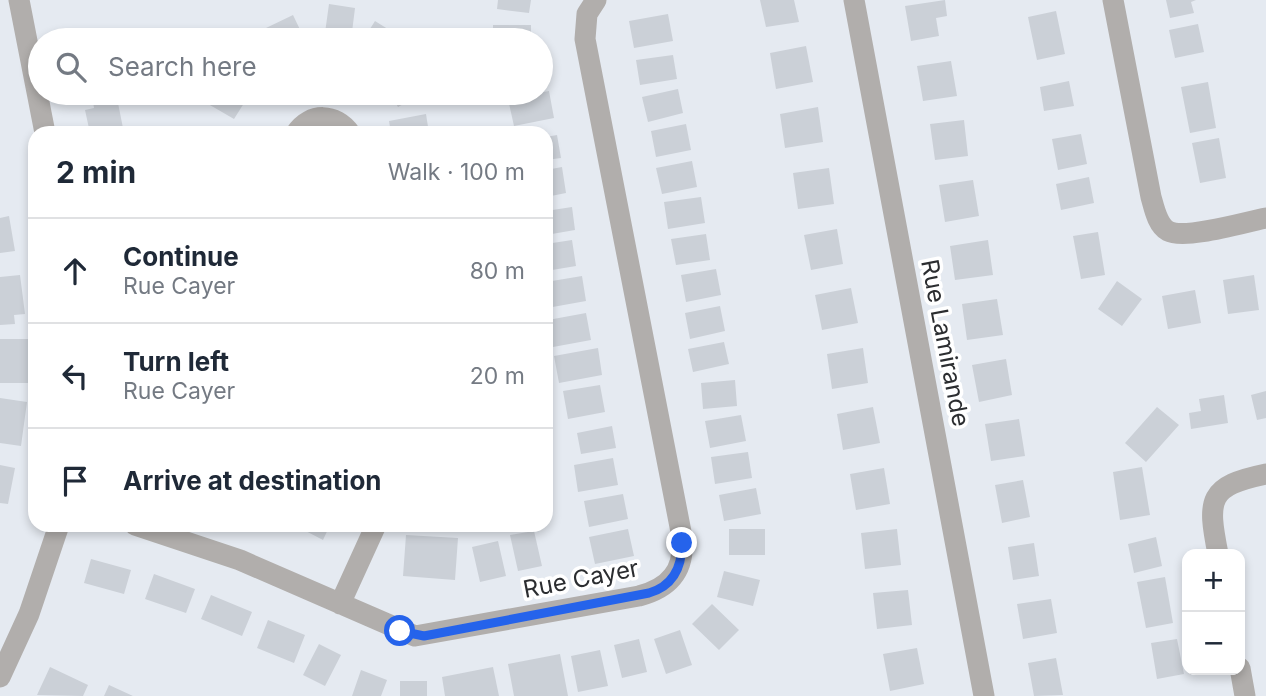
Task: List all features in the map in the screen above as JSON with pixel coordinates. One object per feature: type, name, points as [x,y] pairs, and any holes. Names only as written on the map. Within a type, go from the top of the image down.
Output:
[{"type":"street","points":[[19,0],[28,46]]},
{"type":"street","name":"Rue Cayer","points":[[156,532],[240,560],[411,635],[424,636],[639,596],[660,589],[678,569],[682,537],[585,39],[587,14],[596,0]]},
{"type":"street","name":"Rue Lamirande","points":[[854,0],[984,696]]},
{"type":"street","points":[[1113,0],[1151,197],[1162,226],[1168,231],[1187,232],[1266,218]]},
{"type":"street","points":[[40,105],[44,126]]},
{"type":"street","points":[[303,126],[308,121],[323,117],[337,121],[342,126]]},
{"type":"street","points":[[1217,549],[1212,519],[1217,495],[1227,484],[1266,474]]},
{"type":"street","points":[[0,677],[33,604],[57,532]]},
{"type":"street","points":[[340,604],[373,532]]},
{"type":"street","points":[[1241,675],[1245,696]]},
{"type":"building","points":[[498,0],[531,0],[529,13],[497,9]]},
{"type":"building","points":[[760,0],[794,0],[799,22],[766,27]]},
{"type":"building","points":[[945,0],[947,16],[936,18],[939,36],[911,41],[905,6]]},
{"type":"building","points":[[1166,0],[1196,0],[1191,2],[1194,13],[1170,18]]},
{"type":"building","points":[[329,4],[355,8],[352,28],[326,28]]},
{"type":"building","points":[[1056,11],[1065,54],[1037,60],[1028,17]]},
{"type":"building","points":[[668,14],[673,41],[634,48],[629,21]]},
{"type":"building","points":[[293,15],[299,28],[266,28]]},
{"type":"building","points":[[375,21],[386,28],[371,28]]},
{"type":"building","points":[[1198,24],[1204,52],[1175,58],[1169,30]]},
{"type":"building","points":[[493,25],[531,25],[531,28],[493,28]]},
{"type":"building","points":[[806,46],[813,82],[776,89],[770,53]]},
{"type":"building","points":[[673,55],[677,79],[640,85],[636,60]]},
{"type":"building","points":[[951,61],[957,96],[923,101],[917,66]]},
{"type":"building","points":[[1069,81],[1074,106],[1044,111],[1040,87]]},
{"type":"building","points":[[1208,82],[1216,128],[1190,133],[1181,87]]},
{"type":"building","points":[[678,89],[683,113],[648,122],[642,97]]},
{"type":"building","points":[[94,105],[118,105],[123,126],[88,126],[85,110],[94,108]]},
{"type":"building","points":[[210,105],[243,105],[234,119]]},
{"type":"building","points":[[509,105],[552,105],[554,118],[514,126]]},
{"type":"building","points":[[818,107],[823,142],[785,148],[780,114]]},
{"type":"building","points":[[426,114],[428,126],[390,126],[389,121]]},
{"type":"building","points":[[964,120],[968,156],[935,160],[930,124]]},
{"type":"building","points":[[686,124],[691,150],[656,157],[651,131]]},
{"type":"building","points":[[1081,134],[1087,164],[1058,170],[1052,139]]},
{"type":"building","points":[[557,135],[561,158],[553,159],[553,136]]},
{"type":"building","points":[[1219,138],[1226,178],[1200,183],[1192,143]]},
{"type":"building","points":[[692,161],[697,187],[662,194],[656,168]]},
{"type":"building","points":[[562,167],[566,193],[553,196],[553,169]]},
{"type":"building","points":[[829,168],[834,204],[798,209],[793,173]]},
{"type":"building","points":[[1089,177],[1094,203],[1061,210],[1056,184]]},
{"type":"building","points":[[973,180],[979,216],[945,222],[939,185]]},
{"type":"building","points":[[701,197],[705,223],[668,229],[664,202]]},
{"type":"building","points":[[572,207],[575,230],[553,234],[553,210]]},
{"type":"building","points":[[9,216],[15,251],[0,253],[0,218]]},
{"type":"building","points":[[837,229],[843,264],[811,270],[804,235]]},
{"type":"building","points":[[1098,232],[1105,275],[1081,279],[1073,236]]},
{"type":"building","points":[[706,234],[710,260],[676,265],[671,239]]},
{"type":"building","points":[[572,240],[576,266],[553,270],[553,243]]},
{"type":"building","points":[[988,240],[993,275],[955,280],[950,246]]},
{"type":"building","points":[[716,269],[721,295],[686,302],[681,275]]},
{"type":"building","points":[[20,275],[25,314],[14,315],[15,324],[0,325],[0,277]]},
{"type":"building","points":[[1254,275],[1259,310],[1228,314],[1223,280]]},
{"type":"building","points":[[582,276],[586,301],[553,307],[553,281]]},
{"type":"building","points":[[1117,281],[1142,299],[1122,326],[1098,309]]},
{"type":"building","points":[[851,288],[858,323],[822,330],[815,295]]},
{"type":"building","points":[[1195,290],[1201,323],[1168,329],[1162,296]]},
{"type":"building","points":[[997,299],[1003,335],[967,340],[962,304]]},
{"type":"building","points":[[720,306],[725,331],[690,339],[685,313]]},
{"type":"building","points":[[586,313],[591,340],[553,347],[553,319]]},
{"type":"building","points":[[0,339],[28,339],[28,383],[0,383]]},
{"type":"building","points":[[724,342],[729,364],[693,372],[688,349]]},
{"type":"building","points":[[598,348],[602,375],[559,383],[554,356]]},
{"type":"building","points":[[863,348],[868,383],[832,389],[827,354]]},
{"type":"building","points":[[1006,359],[1012,395],[979,402],[972,365]]},
{"type":"building","points":[[735,380],[737,406],[703,409],[701,383]]},
{"type":"building","points":[[600,385],[605,412],[568,419],[563,391]]},
{"type":"building","points":[[1266,391],[1266,418],[1257,420],[1251,395]]},
{"type":"building","points":[[1224,395],[1228,423],[1191,429],[1189,413],[1201,411],[1199,399]]},
{"type":"building","points":[[0,398],[27,402],[21,446],[0,443]]},
{"type":"building","points":[[873,407],[880,443],[843,450],[837,414]]},
{"type":"building","points":[[1157,407],[1179,425],[1146,462],[1125,443]]},
{"type":"building","points":[[741,415],[746,441],[710,448],[705,421]]},
{"type":"building","points":[[1019,419],[1025,456],[991,461],[985,424]]},
{"type":"building","points":[[612,426],[616,448],[581,454],[577,433]]},
{"type":"building","points":[[748,452],[752,478],[715,484],[711,457]]},
{"type":"building","points":[[613,458],[618,485],[578,492],[574,465]]},
{"type":"building","points":[[0,465],[15,468],[8,504],[0,503]]},
{"type":"building","points":[[1142,467],[1150,515],[1120,520],[1113,472]]},
{"type":"building","points":[[884,468],[890,504],[856,510],[850,474]]},
{"type":"building","points":[[1023,480],[1030,517],[1002,523],[995,485]]},
{"type":"building","points":[[756,488],[761,514],[724,521],[719,495]]},
{"type":"building","points":[[623,494],[628,519],[589,527],[584,501]]},
{"type":"building","points":[[628,529],[634,556],[595,564],[589,537]]},
{"type":"building","points":[[729,529],[765,529],[765,555],[729,555]]},
{"type":"building","points":[[897,529],[901,565],[865,569],[861,533]]},
{"type":"building","points":[[308,532],[327,532],[323,540]]},
{"type":"building","points":[[534,532],[542,566],[518,571],[510,535]]},
{"type":"building","points":[[406,535],[458,538],[455,580],[403,576]]},
{"type":"building","points":[[1156,537],[1162,566],[1134,573],[1128,544]]},
{"type":"building","points":[[498,541],[506,576],[480,582],[472,547]]},
{"type":"building","points":[[1034,543],[1039,576],[1013,580],[1008,547]]},
{"type":"building","points":[[91,559],[131,570],[124,594],[84,583]]},
{"type":"building","points":[[724,571],[760,580],[753,606],[717,597]]},
{"type":"building","points":[[154,574],[195,589],[186,613],[145,599]]},
{"type":"building","points":[[1165,577],[1173,623],[1146,628],[1137,582]]},
{"type":"building","points":[[908,590],[912,625],[877,629],[873,593]]},
{"type":"building","points":[[211,595],[252,612],[242,636],[201,619]]},
{"type":"building","points":[[1051,599],[1057,633],[1023,639],[1017,604]]},
{"type":"building","points":[[712,604],[739,630],[719,650],[692,624]]},
{"type":"building","points":[[268,620],[305,635],[294,663],[257,648]]},
{"type":"building","points":[[680,630],[692,665],[666,674],[654,639]]},
{"type":"building","points":[[639,639],[647,672],[622,678],[614,645]]},
{"type":"building","points":[[1177,639],[1182,674],[1157,679],[1151,643]]},
{"type":"building","points":[[319,644],[341,655],[325,686],[303,675]]},
{"type":"building","points":[[917,648],[924,684],[890,691],[883,654]]},
{"type":"building","points":[[600,650],[608,686],[578,692],[571,656]]},
{"type":"building","points":[[560,654],[568,696],[514,696],[508,664]]},
{"type":"building","points":[[1056,658],[1063,695],[1034,696],[1028,663]]},
{"type":"building","points":[[50,667],[88,685],[83,696],[37,695]]},
{"type":"building","points":[[493,667],[499,696],[445,696],[442,677]]},
{"type":"building","points":[[361,670],[387,680],[381,696],[352,696]]},
{"type":"building","points":[[400,681],[427,681],[427,696],[400,696]]},
{"type":"building","points":[[109,685],[133,696],[104,696]]},
{"type":"route","points":[[400,631],[424,636],[649,593],[670,582],[676,574],[680,565],[682,543]]}]
